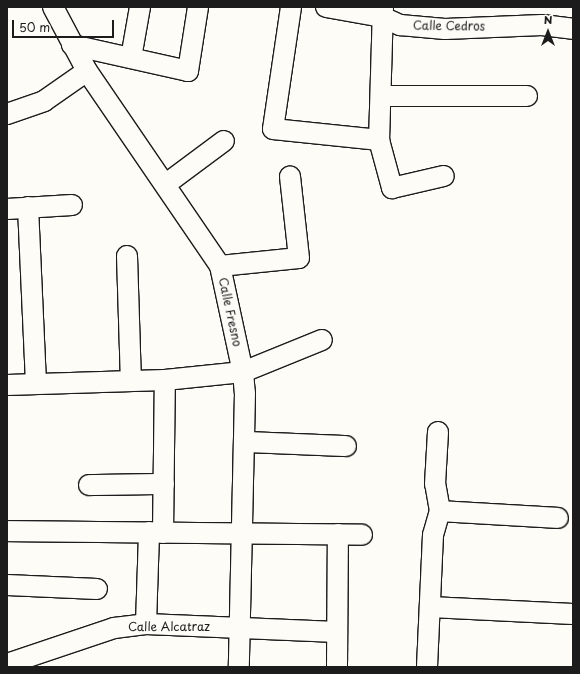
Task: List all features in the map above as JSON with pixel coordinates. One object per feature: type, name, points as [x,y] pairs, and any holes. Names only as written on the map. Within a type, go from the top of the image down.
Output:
[{"type":"street","name":"Calle Fresno","points":[[53,7],[87,72],[166,184],[220,266],[243,372],[245,442],[239,667]]},
{"type":"street","points":[[131,58],[140,7]]},
{"type":"street","points":[[72,45],[188,71],[198,7]]},
{"type":"street","points":[[291,7],[273,129],[379,140]]},
{"type":"street","name":"Calle Cedros","points":[[326,7],[382,12],[400,25],[445,29],[542,25],[573,29]]},
{"type":"street","points":[[382,12],[379,140],[392,188],[444,176]]},
{"type":"street","points":[[7,114],[44,101],[87,72]]},
{"type":"street","points":[[381,96],[527,96]]},
{"type":"street","points":[[166,184],[224,141]]},
{"type":"street","points":[[220,266],[299,258],[290,176]]},
{"type":"street","points":[[7,209],[72,205]]},
{"type":"street","points":[[28,207],[36,384]]},
{"type":"street","points":[[127,256],[131,381]]},
{"type":"street","points":[[7,385],[165,380],[243,372],[322,340]]},
{"type":"street","points":[[146,624],[156,533],[164,484],[165,380]]},
{"type":"street","points":[[427,667],[434,535],[440,511],[435,484],[438,432]]},
{"type":"street","points":[[245,442],[346,446]]},
{"type":"street","points":[[89,485],[164,484]]},
{"type":"street","points":[[440,511],[558,518]]},
{"type":"street","points":[[7,531],[362,535]]},
{"type":"street","points":[[337,667],[338,534]]},
{"type":"street","points":[[7,585],[97,589]]},
{"type":"street","points":[[430,607],[573,614]]},
{"type":"street","name":"Calle Alcatraz","points":[[7,664],[114,628],[146,624],[337,632]]}]
